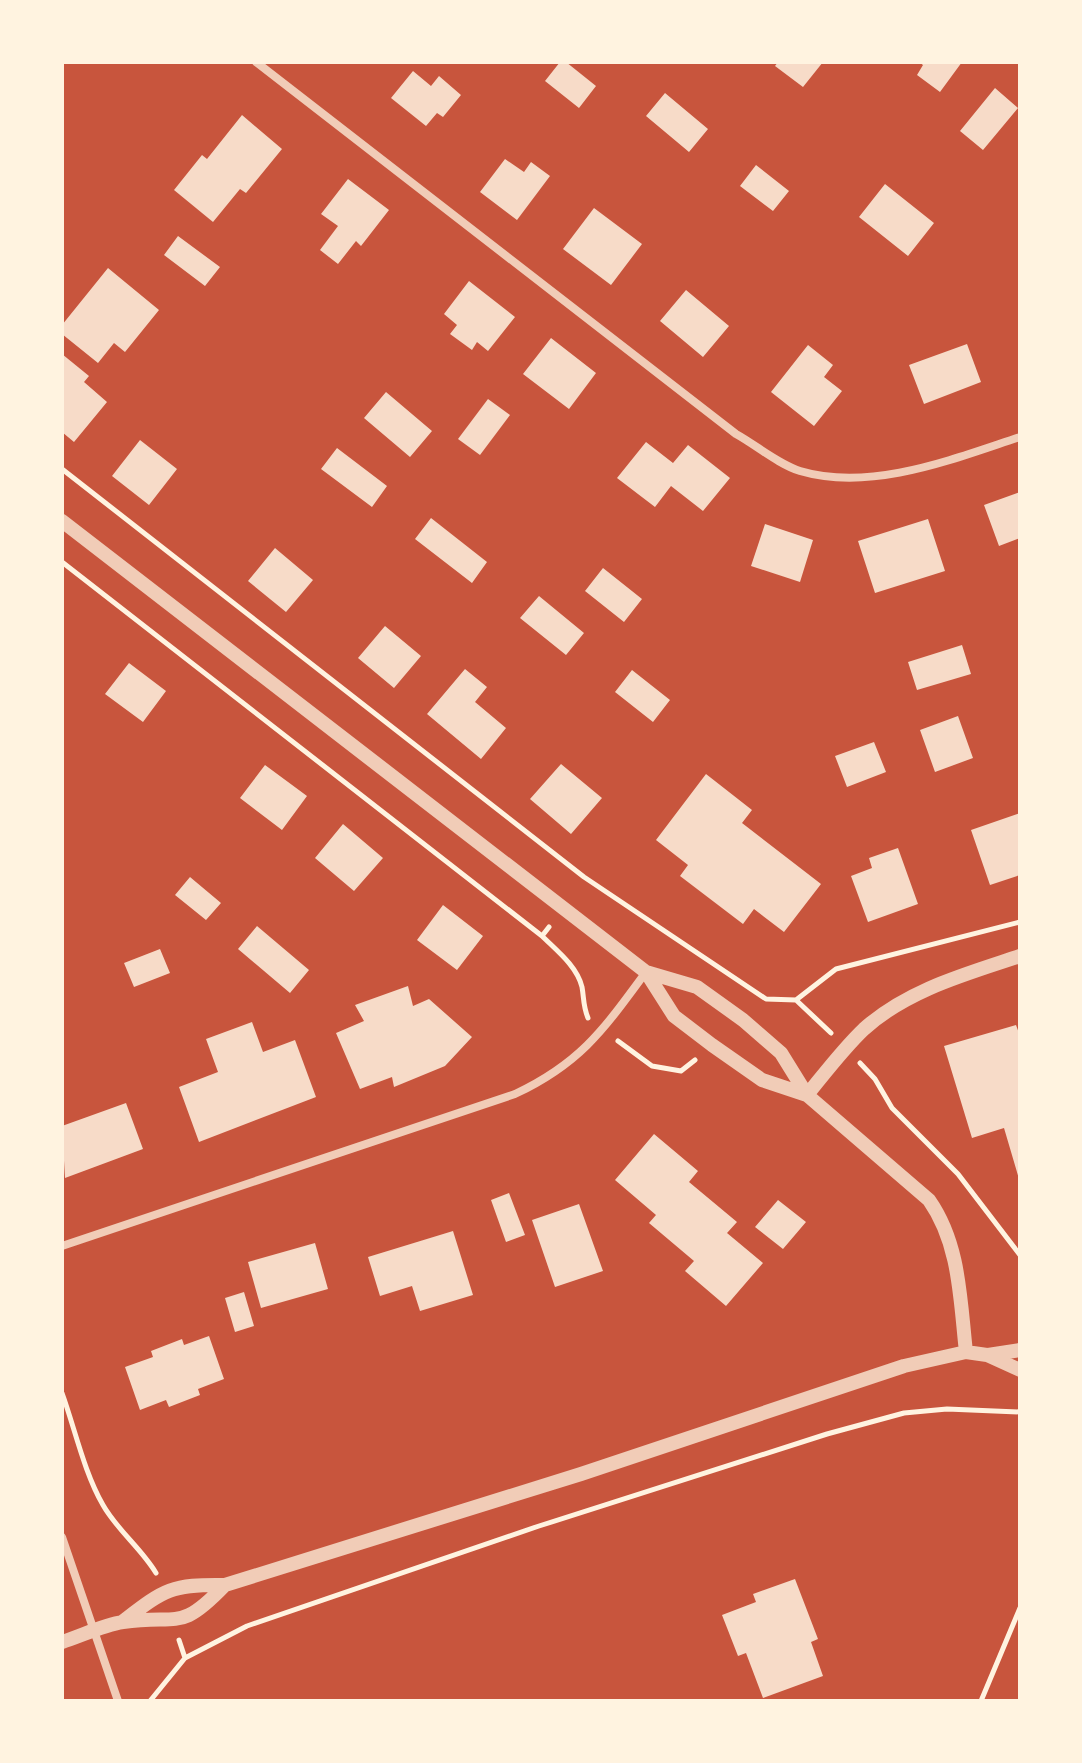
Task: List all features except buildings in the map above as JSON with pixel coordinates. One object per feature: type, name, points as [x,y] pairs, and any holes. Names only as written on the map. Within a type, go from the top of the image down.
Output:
[{"type":"street","points":[[256,62],[736,434],[797,470],[833,477],[868,478],[968,454],[1020,437]]},
{"type":"street","points":[[62,521],[646,972],[674,1016],[762,1080],[807,1095]]},
{"type":"street","points":[[807,1095],[846,1048],[889,1010],[917,994],[1020,956]]},
{"type":"street","points":[[646,972],[697,987],[743,1020],[781,1053],[807,1095],[912,1184],[942,1219],[957,1272],[966,1352]]},
{"type":"street","points":[[62,1246],[490,1103],[541,1082],[596,1040],[646,972]]},
{"type":"street","points":[[987,1355],[1020,1350]]},
{"type":"street","points":[[122,1622],[162,1591],[186,1584],[225,1585],[581,1474],[904,1366],[966,1352],[987,1355],[1020,1370]]},
{"type":"street","points":[[62,1537],[118,1701]]},
{"type":"street","points":[[62,1642],[122,1622],[173,1622],[199,1612],[225,1585]]},
{"type":"path","points":[[62,469],[584,877],[766,999],[796,1000],[836,969],[1020,922]]},
{"type":"path","points":[[62,562],[542,936]]},
{"type":"path","points":[[796,1000],[875,1079],[892,1108],[958,1174],[1020,1255]]},
{"type":"path","points":[[62,1393],[101,1502],[115,1523],[144,1553],[162,1591]]},
{"type":"path","points":[[150,1701],[185,1658],[247,1626],[308,1604],[827,1434],[904,1413],[947,1409],[1020,1412]]},
{"type":"path","points":[[981,1701],[1020,1608]]},
{"type":"path","points":[[173,1622],[185,1658]]}]
